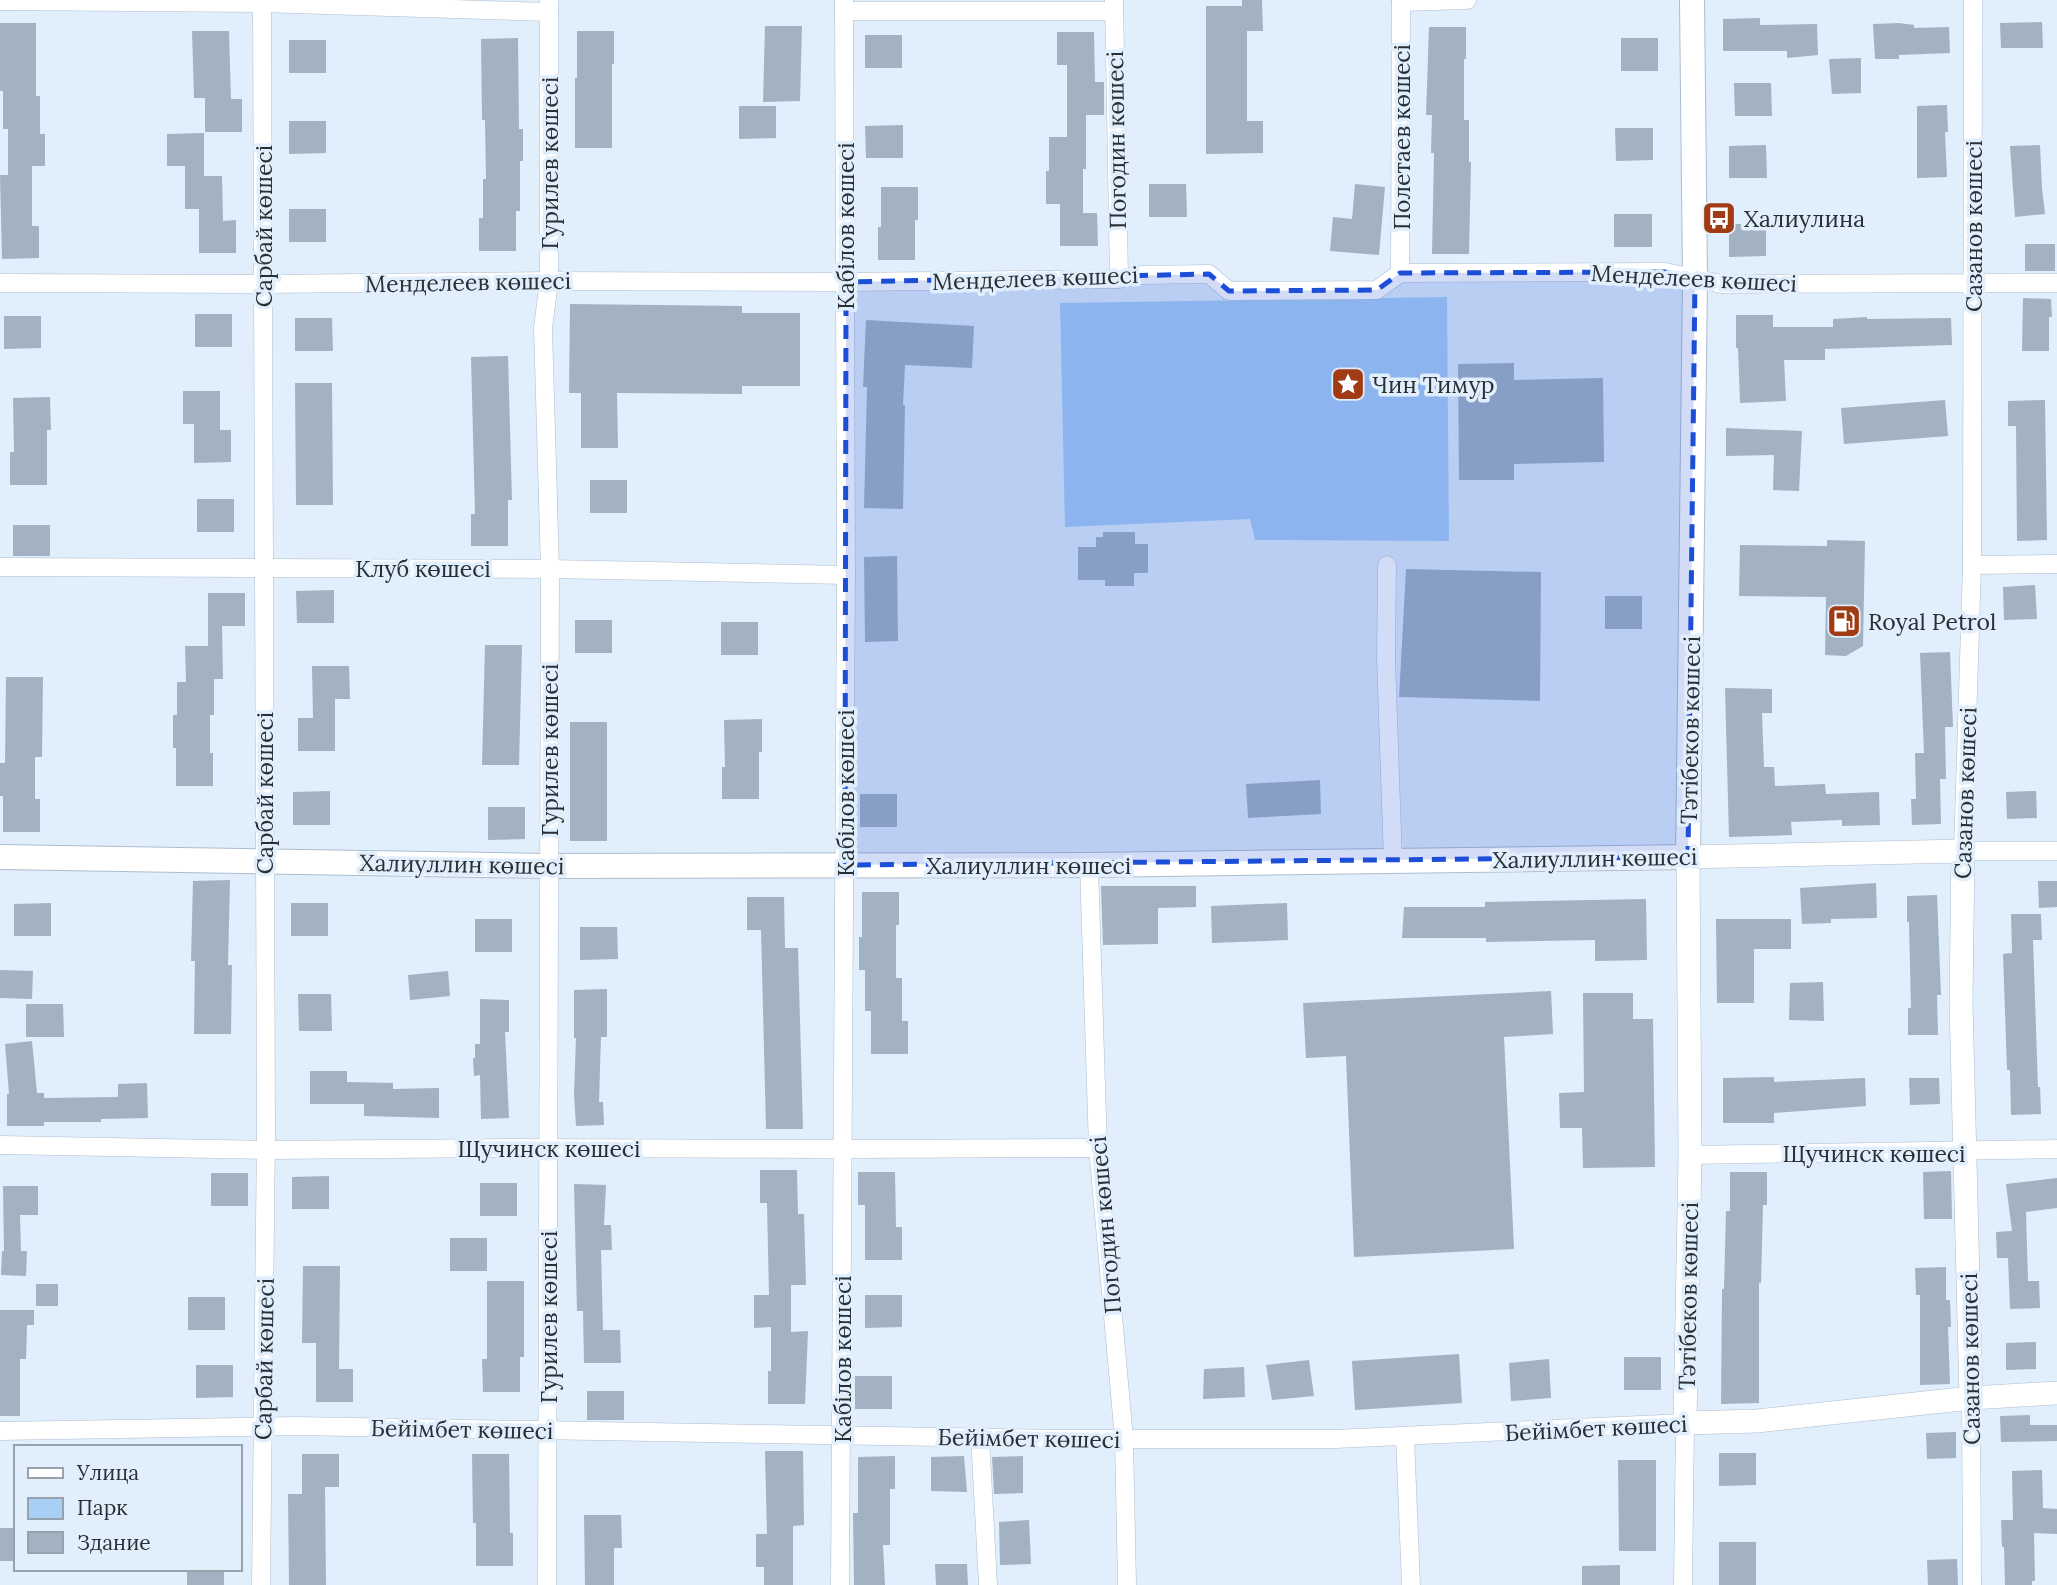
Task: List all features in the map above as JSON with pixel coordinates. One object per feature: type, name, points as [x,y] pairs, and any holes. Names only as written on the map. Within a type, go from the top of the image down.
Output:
[{"type":"main road","name":"Тәтібеков көшесі","points":[[1688,857],[1695,279],[1692,0]]},
{"type":"main road","name":"Халиуллин көшесі","points":[[0,857],[548,866],[1089,865],[1688,857]]},
{"type":"street","points":[[1401,1],[1467,0]]},
{"type":"street","name":"Сазанов көшесі","points":[[1972,1585],[1971,1398],[1961,1003],[1972,565],[1973,0]]},
{"type":"street","points":[[0,1],[261,1],[549,6]]},
{"type":"street","name":"Сарбай көшесі","points":[[261,1],[266,1150],[261,1585]]},
{"type":"street","name":"Полетаев көшесі","points":[[1401,1],[1401,273]]},
{"type":"street","points":[[844,5],[1114,5]]},
{"type":"street","name":"Кабілов көшесі","points":[[840,1585],[846,575],[844,5]]},
{"type":"street","name":"Погодин көшесі","points":[[1114,5],[1119,279]]},
{"type":"street","name":"Гурилев көшесі","points":[[547,1585],[550,569],[543,328],[549,281],[549,6]]},
{"type":"street","name":"Менделеев көшесі","points":[[0,283],[846,282],[1119,279],[1141,275],[1209,274],[1229,291],[1377,290],[1401,273],[1665,272],[1723,284],[2057,283]]},
{"type":"street","points":[[1972,565],[2057,564]]},
{"type":"street","points":[[1387,565],[1386,659],[1393,861]]},
{"type":"street","name":"Клуб көшесі","points":[[0,567],[550,569],[846,575]]},
{"type":"street","name":"Халиуллин көшесі","points":[[1688,857],[2057,851]]},
{"type":"street","name":"Тәтібеков көшесі","points":[[1684,1585],[1690,1155],[1688,857]]},
{"type":"street","name":"Погодин көшесі","points":[[1089,865],[1098,1148],[1124,1439],[1127,1585]]},
{"type":"street","name":"Щучинск көшесі","points":[[0,1145],[266,1150],[1098,1148]]},
{"type":"street","name":"Щучинск көшесі","points":[[1690,1155],[2057,1149]]},
{"type":"street","name":"Бейімбет көшесі","points":[[0,1431],[264,1426],[1124,1439],[1335,1439],[1757,1421],[1971,1398],[2057,1393]]},
{"type":"street","points":[[980,1437],[988,1585]]},
{"type":"street","points":[[1405,1437],[1411,1585]]},
{"type":"highlighted area","points":[[1665,272],[1695,279],[1688,857],[845,865],[846,282],[1209,274],[1229,291],[1377,290],[1400,273]]},
{"type":"green space","points":[[1447,297],[1449,541],[1255,540],[1250,519],[1065,527],[1060,303]]},
{"type":"building","points":[[1242,0],[1262,0],[1263,31],[1247,31],[1247,121],[1263,121],[1263,153],[1206,154],[1206,6],[1242,6]]},
{"type":"building","points":[[1760,18],[1760,25],[1817,24],[1818,55],[1787,58],[1787,51],[1723,51],[1723,19]]},
{"type":"building","points":[[2042,22],[2043,48],[2001,48],[2000,23]]},
{"type":"building","points":[[0,23],[36,23],[36,96],[40,96],[40,134],[45,134],[45,166],[32,166],[32,226],[39,226],[39,258],[2,259],[0,175],[8,175],[8,129],[3,129],[3,91],[0,91]]},
{"type":"building","points":[[1873,24],[1914,25],[1914,28],[1949,27],[1950,53],[1875,59]]},
{"type":"building","points":[[765,26],[802,26],[800,101],[763,102]]},
{"type":"building","points":[[1429,27],[1466,27],[1464,120],[1469,120],[1471,162],[1469,254],[1432,254],[1434,153],[1431,153],[1432,115],[1426,115]]},
{"type":"building","points":[[192,31],[229,31],[231,99],[242,99],[242,132],[205,132],[205,98],[194,98]]},
{"type":"building","points":[[577,31],[614,31],[612,148],[575,148]]},
{"type":"building","points":[[1057,32],[1094,32],[1095,82],[1104,82],[1104,115],[1086,115],[1086,169],[1083,169],[1083,213],[1097,213],[1098,246],[1060,246],[1060,204],[1046,204],[1049,137],[1067,137],[1067,65],[1057,65]]},
{"type":"building","points":[[865,35],[902,35],[902,68],[865,68]]},
{"type":"building","points":[[518,38],[519,129],[523,129],[523,161],[520,161],[520,211],[516,211],[516,251],[479,251],[479,218],[483,218],[483,179],[486,179],[481,39]]},
{"type":"building","points":[[1621,38],[1658,38],[1658,71],[1621,71]]},
{"type":"building","points":[[289,40],[326,40],[326,73],[289,73]]},
{"type":"building","points":[[1861,58],[1861,93],[1832,94],[1829,59]]},
{"type":"building","points":[[1734,83],[1771,83],[1772,116],[1735,116]]},
{"type":"building","points":[[1947,105],[1947,177],[1917,178],[1917,106]]},
{"type":"building","points":[[739,106],[776,106],[776,138],[739,139]]},
{"type":"building","points":[[289,121],[326,121],[326,153],[289,154]]},
{"type":"building","points":[[903,125],[903,158],[866,158],[865,126]]},
{"type":"building","points":[[1615,128],[1653,128],[1653,160],[1616,161]]},
{"type":"building","points":[[204,133],[204,176],[222,176],[223,221],[236,220],[236,253],[199,253],[199,209],[185,209],[185,166],[167,166],[167,134]]},
{"type":"building","points":[[1766,145],[1767,178],[1729,178],[1729,146]]},
{"type":"building","points":[[2040,145],[2045,214],[2015,217],[2010,146]]},
{"type":"building","points":[[1149,184],[1186,184],[1187,217],[1149,217]]},
{"type":"building","points":[[1355,184],[1385,187],[1379,255],[1330,251],[1333,217],[1352,219]]},
{"type":"building","points":[[881,187],[918,187],[915,260],[878,260]]},
{"type":"building","points":[[289,209],[326,209],[326,242],[289,242]]},
{"type":"building","points":[[1614,214],[1652,214],[1652,247],[1614,247]]},
{"type":"building","points":[[1729,224],[1766,224],[1766,256],[1729,257]]},
{"type":"building","points":[[2025,244],[2055,244],[2055,271],[2025,271]]},
{"type":"building","points":[[2023,298],[2051,299],[2049,351],[2022,351]]},
{"type":"building","points":[[570,304],[742,306],[742,313],[800,313],[800,386],[742,386],[742,394],[617,393],[618,448],[581,448],[581,393],[569,393]]},
{"type":"building","points":[[195,314],[232,314],[232,347],[195,347]]},
{"type":"building","points":[[1736,315],[1773,315],[1773,327],[1833,327],[1833,319],[1867,317],[1951,318],[1952,345],[1825,349],[1825,360],[1784,360],[1786,401],[1740,403]]},
{"type":"building","points":[[4,316],[41,316],[41,348],[4,349]]},
{"type":"building","points":[[295,318],[332,318],[333,351],[295,351]]},
{"type":"building","points":[[866,320],[974,326],[972,368],[905,365],[903,509],[864,508],[867,387],[863,387]]},
{"type":"building","points":[[508,356],[512,500],[508,500],[508,546],[471,546],[471,514],[475,514],[471,357]]},
{"type":"building","points":[[1514,363],[1514,380],[1603,378],[1604,462],[1514,464],[1514,480],[1459,480],[1458,364]]},
{"type":"building","points":[[295,383],[332,383],[333,505],[296,505]]},
{"type":"building","points":[[183,391],[220,391],[220,430],[231,430],[231,462],[194,463],[194,424],[183,424]]},
{"type":"building","points":[[50,397],[51,430],[47,430],[47,485],[10,485],[10,452],[14,452],[13,398]]},
{"type":"building","points":[[1945,400],[1948,436],[1844,444],[1841,408]]},
{"type":"building","points":[[2045,400],[2047,540],[2017,541],[2016,426],[2008,426],[2008,401]]},
{"type":"building","points":[[1726,428],[1802,431],[1799,491],[1773,490],[1774,455],[1726,456]]},
{"type":"building","points":[[590,480],[627,480],[627,513],[590,513]]},
{"type":"building","points":[[197,499],[234,499],[234,532],[197,532]]},
{"type":"building","points":[[13,525],[50,525],[50,556],[13,556]]},
{"type":"building","points":[[1103,532],[1135,532],[1135,544],[1148,544],[1148,573],[1134,573],[1134,586],[1105,586],[1105,580],[1078,580],[1078,547],[1096,547],[1096,537],[1103,537]]},
{"type":"building","points":[[1827,540],[1865,541],[1863,646],[1846,656],[1825,655],[1826,597],[1739,596],[1740,545],[1827,546]]},
{"type":"building","points":[[897,556],[898,641],[865,642],[864,557]]},
{"type":"building","points":[[1406,569],[1541,572],[1540,701],[1399,697]]},
{"type":"building","points":[[2035,585],[2037,619],[2004,620],[2003,587]]},
{"type":"building","points":[[334,590],[334,623],[297,623],[296,591]]},
{"type":"building","points":[[208,593],[245,593],[245,626],[222,626],[223,679],[214,679],[214,715],[210,715],[213,786],[176,786],[173,715],[177,715],[177,682],[186,682],[185,646],[208,646]]},
{"type":"building","points":[[1605,596],[1642,596],[1642,629],[1605,629]]},
{"type":"building","points":[[575,620],[612,620],[612,653],[575,653]]},
{"type":"building","points":[[721,622],[758,622],[758,655],[721,655]]},
{"type":"building","points":[[485,645],[522,645],[519,765],[482,765]]},
{"type":"building","points":[[1950,652],[1953,727],[1945,727],[1946,779],[1940,779],[1941,824],[1912,825],[1911,799],[1916,799],[1915,753],[1924,753],[1920,653]]},
{"type":"building","points":[[312,666],[349,666],[350,699],[335,699],[335,751],[298,751],[298,718],[313,718]]},
{"type":"building","points":[[6,677],[43,677],[42,757],[35,757],[35,799],[40,799],[40,832],[3,832],[0,763],[5,763]]},
{"type":"building","points":[[1725,688],[1772,689],[1772,713],[1762,713],[1764,767],[1774,767],[1775,786],[1825,784],[1826,794],[1879,792],[1880,825],[1842,826],[1842,820],[1791,822],[1792,835],[1729,837]]},
{"type":"building","points":[[762,719],[759,799],[722,799],[722,767],[725,767],[724,720]]},
{"type":"building","points":[[570,722],[607,722],[607,841],[570,841]]},
{"type":"building","points":[[1320,780],[1321,814],[1248,818],[1246,784]]},
{"type":"building","points":[[330,791],[330,825],[293,825],[293,792]]},
{"type":"building","points":[[2036,791],[2037,818],[2007,819],[2006,792]]},
{"type":"building","points":[[860,794],[897,794],[897,827],[860,827]]},
{"type":"building","points":[[488,807],[525,807],[525,839],[488,840]]},
{"type":"building","points":[[230,880],[228,965],[232,965],[231,1034],[194,1034],[195,961],[191,961],[193,881]]},
{"type":"building","points":[[2038,881],[2057,881],[2057,907],[2039,908]]},
{"type":"building","points":[[1876,883],[1877,918],[1831,919],[1831,923],[1802,924],[1800,888]]},
{"type":"building","points":[[1101,886],[1196,886],[1196,907],[1158,908],[1158,944],[1103,945]]},
{"type":"building","points":[[862,892],[899,892],[896,978],[902,978],[902,1021],[908,1021],[908,1054],[871,1054],[871,1011],[865,1011],[865,970],[859,970]]},
{"type":"building","points":[[1937,895],[1941,995],[1937,995],[1938,1035],[1908,1035],[1908,1008],[1911,1008],[1907,896]]},
{"type":"building","points":[[747,897],[784,897],[785,948],[798,948],[803,1129],[766,1129],[761,930],[747,930]]},
{"type":"building","points":[[1646,899],[1647,960],[1595,961],[1595,940],[1486,942],[1486,938],[1402,938],[1404,907],[1485,907],[1485,902]]},
{"type":"building","points":[[51,903],[51,936],[14,936],[14,904]]},
{"type":"building","points":[[291,903],[328,903],[328,936],[291,936]]},
{"type":"building","points":[[1287,903],[1288,940],[1212,943],[1211,906]]},
{"type":"building","points":[[2011,914],[2041,914],[2042,940],[2033,940],[2041,1114],[2011,1115],[2003,954],[2012,953]]},
{"type":"building","points":[[475,919],[512,919],[512,952],[475,952]]},
{"type":"building","points":[[1716,919],[1791,919],[1791,949],[1754,949],[1754,1003],[1717,1003]]},
{"type":"building","points":[[580,927],[617,927],[618,959],[580,960]]},
{"type":"building","points":[[0,970],[33,971],[32,999],[0,998]]},
{"type":"building","points":[[448,971],[450,996],[410,1000],[408,975]]},
{"type":"building","points":[[1823,982],[1824,1021],[1789,1020],[1790,983]]},
{"type":"building","points":[[607,989],[607,1037],[601,1037],[599,1102],[603,1102],[604,1125],[576,1126],[574,990]]},
{"type":"building","points":[[1551,991],[1553,1034],[1504,1037],[1514,1249],[1354,1257],[1346,1056],[1306,1058],[1303,1003]]},
{"type":"building","points":[[1583,993],[1633,993],[1633,1019],[1653,1019],[1655,1167],[1583,1168],[1582,1128],[1560,1128],[1559,1093],[1584,1092]]},
{"type":"building","points":[[298,994],[331,994],[332,1031],[299,1031]]},
{"type":"building","points":[[480,999],[509,1000],[509,1032],[505,1032],[509,1118],[481,1119],[480,1075],[474,1076],[473,1058],[475,1044],[480,1044]]},
{"type":"building","points":[[26,1004],[63,1004],[64,1037],[26,1037]]},
{"type":"building","points":[[32,1041],[37,1093],[44,1093],[44,1098],[118,1097],[118,1084],[147,1083],[148,1118],[7,1126],[9,1094],[5,1044]]},
{"type":"building","points":[[310,1071],[347,1071],[347,1082],[393,1083],[393,1089],[439,1088],[439,1118],[364,1116],[364,1104],[310,1104]]},
{"type":"building","points":[[1774,1077],[1774,1082],[1865,1078],[1866,1106],[1774,1113],[1774,1123],[1723,1123],[1723,1078]]},
{"type":"building","points":[[1909,1078],[1939,1078],[1940,1104],[1910,1105]]},
{"type":"building","points":[[760,1170],[797,1170],[798,1214],[804,1214],[806,1285],[791,1285],[791,1332],[808,1331],[805,1404],[768,1404],[771,1327],[754,1328],[754,1295],[769,1295],[767,1203],[760,1203]]},
{"type":"building","points":[[1951,1171],[1952,1219],[1924,1219],[1923,1172]]},
{"type":"building","points":[[858,1172],[895,1172],[896,1227],[902,1227],[902,1260],[865,1260],[865,1205],[858,1205]]},
{"type":"building","points":[[1730,1172],[1767,1172],[1767,1205],[1763,1205],[1759,1283],[1759,1403],[1721,1404],[1722,1289],[1726,1211],[1730,1211]]},
{"type":"building","points":[[211,1173],[248,1173],[248,1206],[211,1206]]},
{"type":"building","points":[[329,1176],[329,1209],[292,1209],[292,1177]]},
{"type":"building","points":[[2057,1178],[2057,1208],[2026,1212],[2028,1281],[2039,1281],[2040,1308],[2010,1309],[2008,1258],[1997,1258],[1996,1232],[2012,1231],[2006,1184]]},
{"type":"building","points":[[480,1183],[517,1183],[517,1216],[480,1216]]},
{"type":"building","points":[[574,1184],[606,1185],[604,1225],[611,1225],[612,1250],[601,1250],[603,1330],[620,1330],[621,1363],[584,1363],[583,1311],[577,1311]]},
{"type":"building","points":[[3,1186],[38,1186],[38,1215],[20,1215],[21,1251],[27,1251],[26,1276],[1,1275],[4,1251]]},
{"type":"building","points":[[450,1238],[487,1238],[487,1271],[450,1271]]},
{"type":"building","points":[[303,1266],[340,1266],[339,1369],[353,1369],[353,1402],[316,1402],[316,1343],[302,1343]]},
{"type":"building","points":[[1946,1267],[1946,1300],[1950,1300],[1951,1327],[1948,1327],[1950,1384],[1920,1385],[1920,1295],[1916,1295],[1915,1268]]},
{"type":"building","points":[[487,1281],[524,1281],[524,1357],[520,1357],[520,1392],[483,1392],[482,1359],[487,1359]]},
{"type":"building","points":[[36,1284],[58,1284],[58,1306],[36,1306]]},
{"type":"building","points":[[865,1295],[902,1295],[902,1327],[865,1328]]},
{"type":"building","points":[[188,1297],[225,1297],[225,1330],[188,1330]]},
{"type":"building","points":[[0,1310],[34,1310],[34,1325],[27,1325],[26,1359],[20,1359],[20,1416],[0,1416]]},
{"type":"building","points":[[2036,1342],[2036,1369],[2006,1370],[2006,1343]]},
{"type":"building","points":[[1459,1354],[1462,1403],[1355,1410],[1352,1361]]},
{"type":"building","points":[[1624,1357],[1661,1357],[1661,1390],[1624,1390]]},
{"type":"building","points":[[1549,1359],[1551,1398],[1511,1401],[1509,1363]]},
{"type":"building","points":[[1309,1360],[1314,1396],[1272,1400],[1266,1365]]},
{"type":"building","points":[[196,1365],[233,1365],[233,1397],[196,1398]]},
{"type":"building","points":[[1244,1367],[1245,1397],[1203,1399],[1204,1369]]},
{"type":"building","points":[[855,1376],[892,1376],[892,1409],[855,1409]]},
{"type":"building","points":[[587,1391],[624,1391],[624,1420],[587,1420]]},
{"type":"building","points":[[2030,1415],[2030,1425],[2057,1425],[2057,1441],[2001,1442],[2000,1416]]},
{"type":"building","points":[[1956,1432],[1956,1458],[1927,1459],[1926,1433]]},
{"type":"building","points":[[765,1451],[803,1451],[804,1525],[793,1526],[793,1585],[764,1585],[764,1567],[756,1567],[756,1534],[767,1534]]},
{"type":"building","points":[[1719,1453],[1756,1453],[1756,1485],[1719,1486]]},
{"type":"building","points":[[302,1454],[339,1454],[339,1487],[325,1487],[326,1585],[289,1585],[288,1494],[302,1494]]},
{"type":"building","points":[[472,1454],[509,1454],[513,1566],[476,1566]]},
{"type":"building","points":[[895,1456],[895,1489],[890,1489],[890,1545],[883,1545],[885,1585],[854,1585],[853,1513],[858,1513],[858,1457]]},
{"type":"building","points":[[964,1456],[967,1492],[931,1491],[931,1457]]},
{"type":"building","points":[[1023,1456],[1023,1493],[994,1494],[992,1457]]},
{"type":"building","points":[[1618,1460],[1656,1460],[1656,1551],[1619,1551]]},
{"type":"building","points":[[2042,1470],[2043,1508],[2057,1509],[2057,1534],[2034,1533],[2035,1581],[2032,1581],[2032,1585],[2005,1585],[2001,1520],[2013,1520],[2012,1471]]},
{"type":"building","points":[[584,1515],[621,1515],[622,1548],[614,1548],[614,1585],[585,1585]]},
{"type":"building","points":[[1029,1520],[1031,1564],[1000,1565],[999,1522]]},
{"type":"building","points":[[0,1528],[14,1528],[14,1561],[0,1561]]},
{"type":"building","points":[[1719,1542],[1756,1542],[1756,1585],[1719,1585]]},
{"type":"building","points":[[1957,1559],[1958,1585],[1928,1585],[1927,1560]]},
{"type":"building","points":[[935,1564],[967,1564],[968,1585],[936,1585]]},
{"type":"building","points":[[1620,1565],[1620,1585],[1582,1585],[1582,1566]]},
{"type":"building","points":[[187,1571],[224,1571],[224,1585],[187,1585]]},
{"type":"place","name":"Халиулина","points":[[1719,218]]},
{"type":"place","name":"Чин Тимур","points":[[1348,384]]},
{"type":"place","name":"Royal Petrol","points":[[1844,621]]}]
